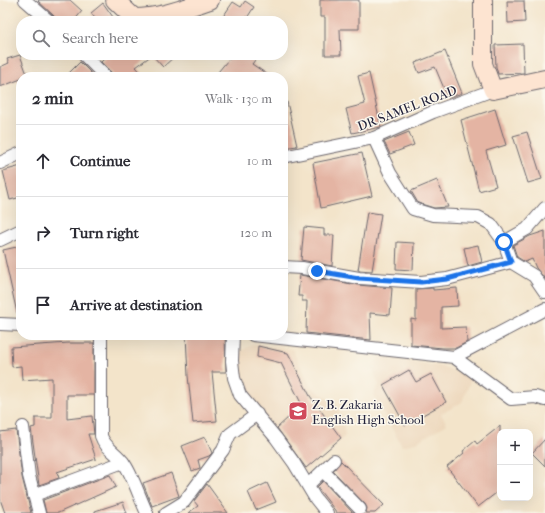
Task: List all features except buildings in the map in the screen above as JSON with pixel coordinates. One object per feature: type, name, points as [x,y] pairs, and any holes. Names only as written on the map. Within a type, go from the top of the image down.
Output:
[{"type":"main road","points":[[116,0],[132,16]]},
{"type":"main road","points":[[159,16],[210,0]]},
{"type":"main road","points":[[483,0],[483,64],[493,90],[545,80]]},
{"type":"street","points":[[25,0],[43,16]]},
{"type":"street","points":[[89,60],[101,72]]},
{"type":"street","name":"DR SAMEL ROAD","points":[[288,156],[374,138],[433,112],[493,90]]},
{"type":"street","points":[[374,138],[390,173],[412,209],[433,215],[478,217],[490,224],[504,242],[511,262],[534,276],[545,292]]},
{"type":"street","points":[[0,163],[16,155]]},
{"type":"street","points":[[504,242],[527,229],[545,208]]},
{"type":"street","points":[[0,240],[16,232]]},
{"type":"street","points":[[288,267],[302,268],[359,278],[421,282],[447,279],[511,262]]},
{"type":"street","points":[[454,357],[545,309]]},
{"type":"street","points":[[0,324],[16,325]]},
{"type":"street","points":[[288,339],[454,357],[511,399],[535,397],[545,400]]},
{"type":"street","points":[[101,340],[102,436],[107,447],[123,462],[147,513]]},
{"type":"street","points":[[233,340],[232,361],[234,378],[240,395],[257,414],[294,463],[315,498],[327,513]]},
{"type":"street","points":[[166,513],[175,509],[187,498],[223,450],[230,434],[257,414]]},
{"type":"street","points":[[23,428],[26,460],[39,513]]},
{"type":"street","points":[[308,485],[334,460]]},
{"type":"street","points":[[34,495],[123,462]]},
{"type":"street","points":[[323,471],[360,509]]},
{"type":"shaded area","name":"Z. B. Zakaria English High School","points":[[253,344],[292,349],[311,387],[335,404],[343,421],[345,436],[306,473],[254,405],[237,377],[238,353]]},
{"type":"shaded area","points":[[379,356],[444,367],[472,377],[462,402],[441,414],[447,424],[415,443],[402,446],[373,395],[379,385],[372,368]]},
{"type":"place","name":"Z. B. Zakaria English High School","points":[[298,411]]},
{"type":"route","points":[[317,271],[359,278],[421,282],[447,279],[511,262],[504,242]]}]
